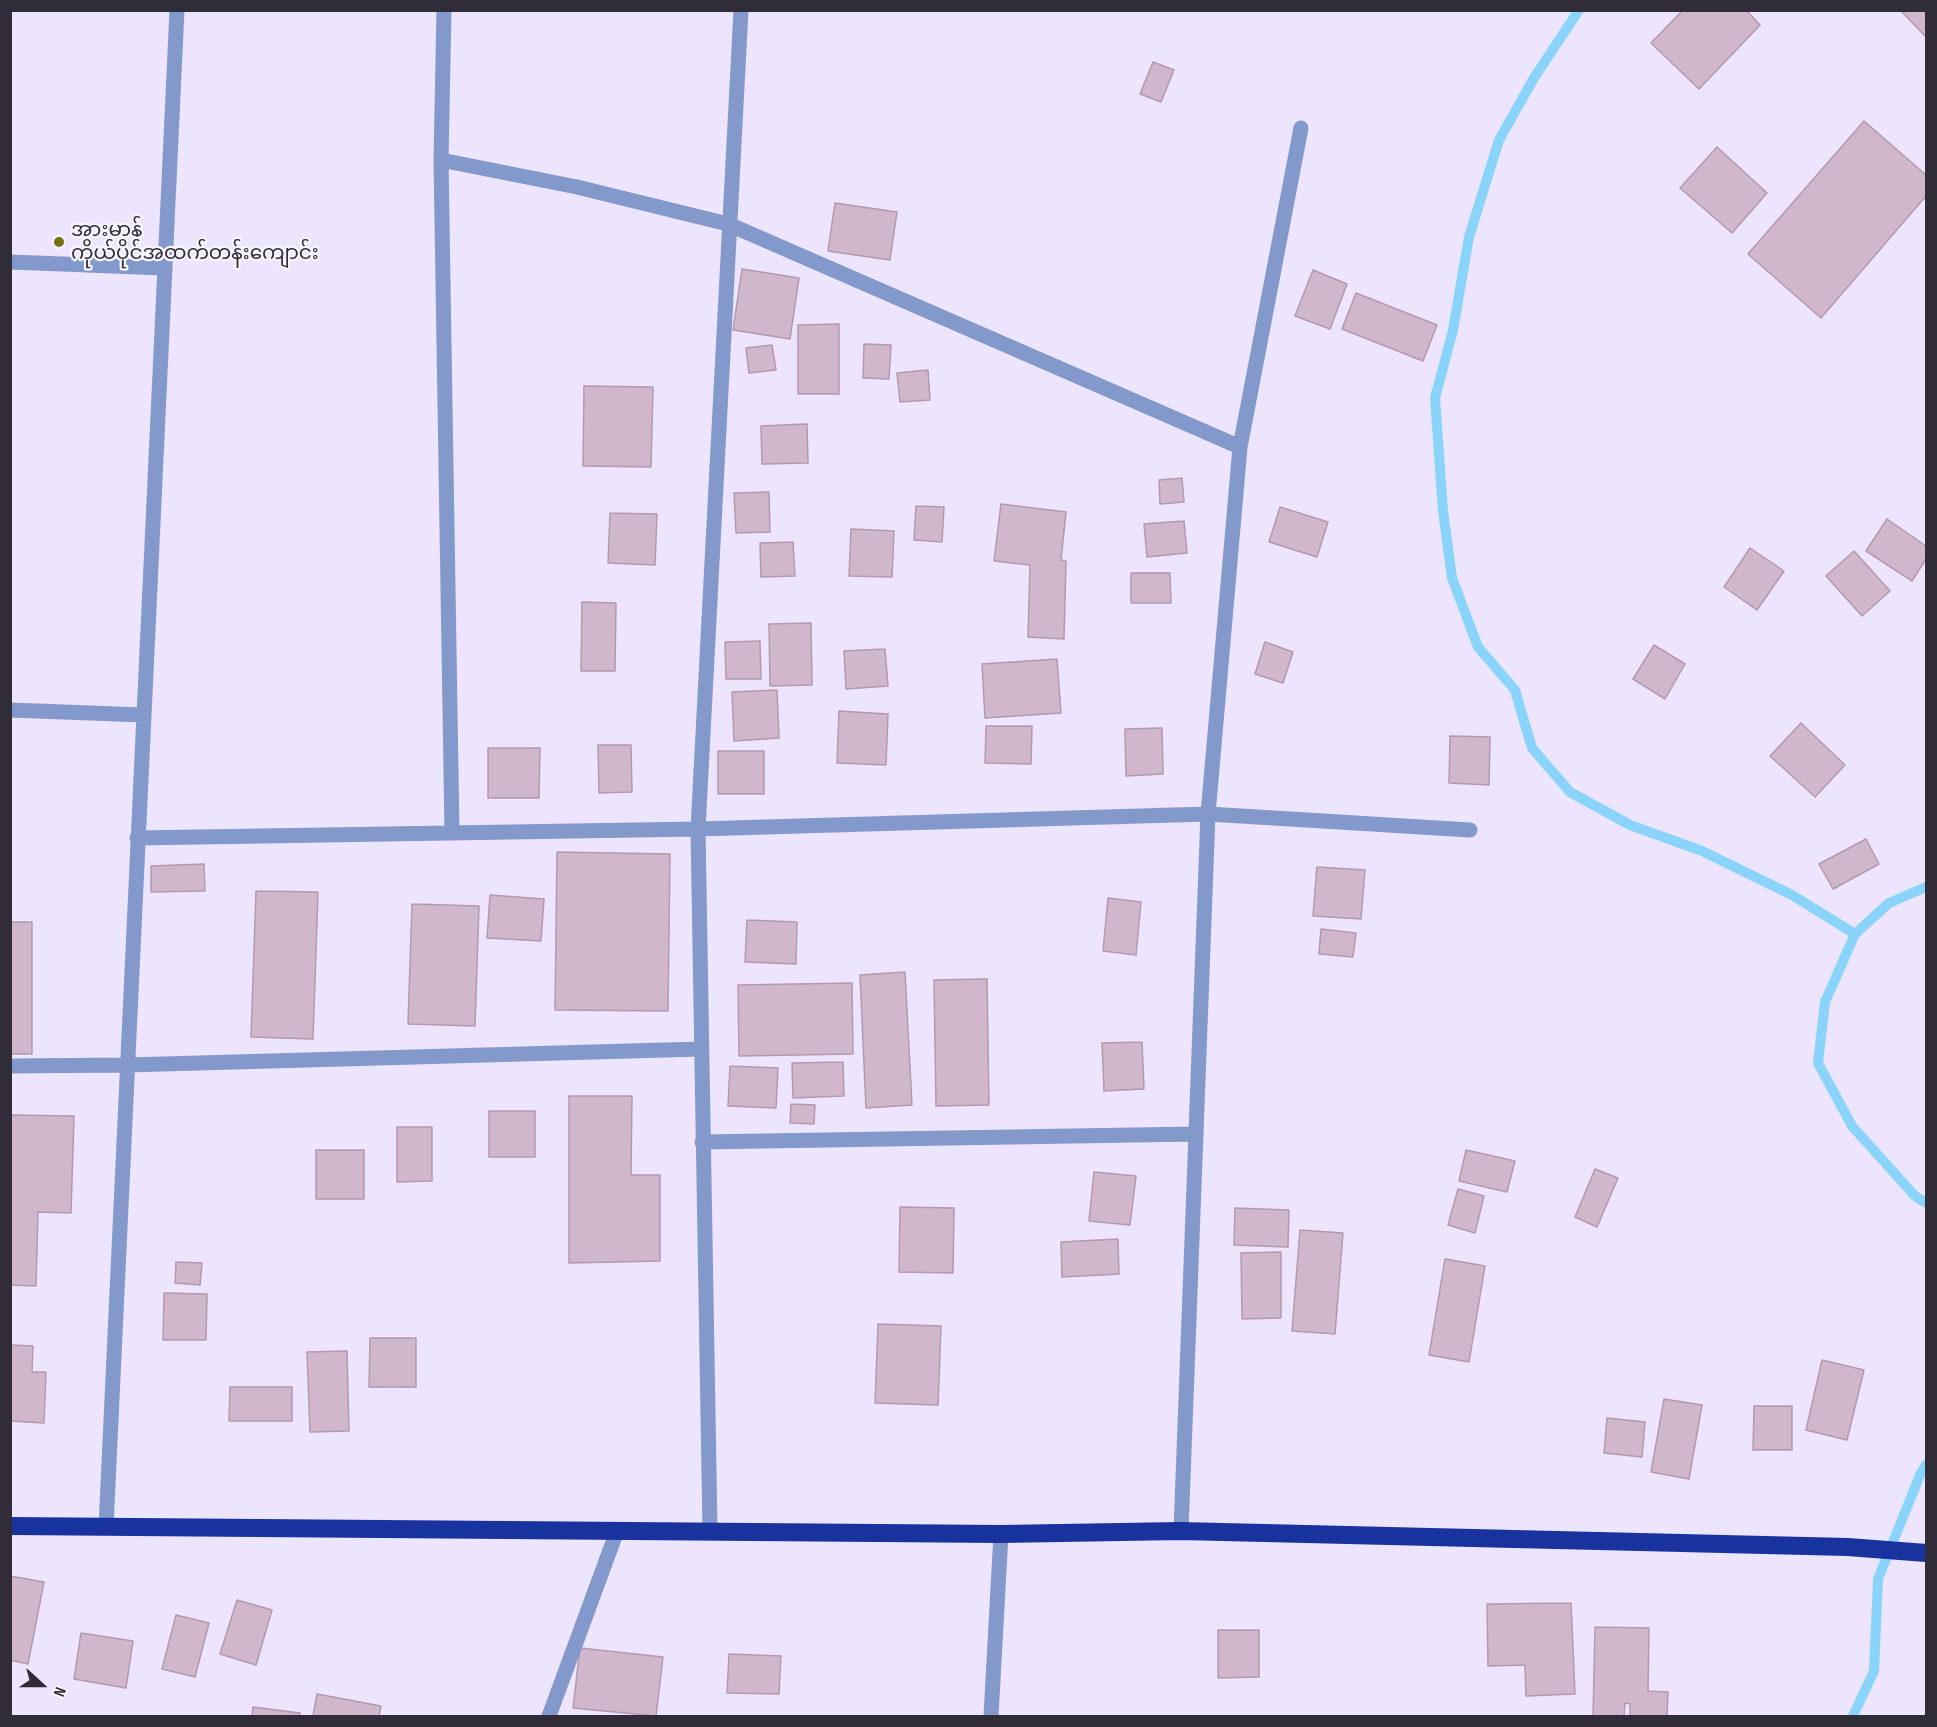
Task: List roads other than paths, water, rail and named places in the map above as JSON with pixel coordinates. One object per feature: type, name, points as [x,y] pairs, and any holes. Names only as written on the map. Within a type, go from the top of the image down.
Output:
[{"type":"highway","points":[[10,1526],[1001,1534],[1181,1531],[1848,1547],[1926,1553]]},
{"type":"street","points":[[106,1527],[177,10]]},
{"type":"street","points":[[444,10],[441,160],[452,833]]},
{"type":"street","points":[[710,1530],[698,829],[741,10]]},
{"type":"street","points":[[1181,1531],[1208,814],[1240,447],[1300,128]]},
{"type":"street","points":[[441,160],[577,187],[729,224],[1240,447]]},
{"type":"street","points":[[10,262],[165,268]]},
{"type":"street","points":[[10,710],[143,714]]},
{"type":"street","points":[[137,838],[698,829],[1208,814],[1470,830]]},
{"type":"street","points":[[10,1066],[127,1065],[701,1049]]},
{"type":"street","points":[[702,1142],[1196,1134]]},
{"type":"street","points":[[549,1716],[617,1531]]},
{"type":"street","points":[[991,1716],[1001,1534]]},
{"type":"waterway","points":[[1579,10],[1534,78],[1499,140],[1469,237],[1453,330],[1435,398],[1443,511],[1452,578],[1478,647],[1515,690],[1532,748],[1570,792],[1630,825],[1702,851],[1792,895],[1855,934],[1825,1002],[1818,1063],[1852,1126],[1915,1196],[1926,1203]]},
{"type":"waterway","points":[[1855,934],[1889,903],[1926,887]]},
{"type":"waterway","points":[[1853,1716],[1874,1671],[1878,1579],[1926,1465]]},
{"type":"place","name":"အားမာန် ကိုယ်ပိုင်အထက်တန်းကျောင်း","points":[[59,242]]}]
